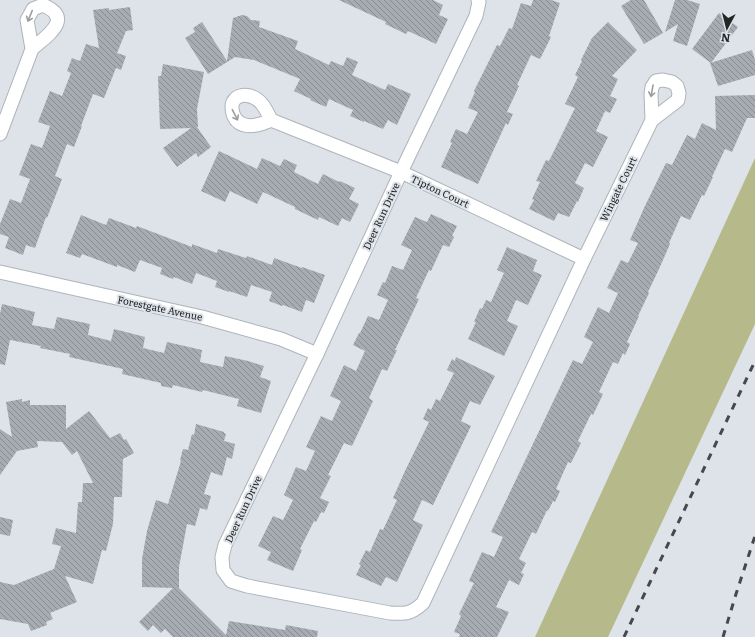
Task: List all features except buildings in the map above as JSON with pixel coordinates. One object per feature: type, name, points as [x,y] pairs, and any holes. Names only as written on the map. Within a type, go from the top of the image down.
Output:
[{"type":"street","name":"Deer Run Drive","points":[[478,0],[476,16],[401,172],[317,354],[225,545],[222,557],[223,570],[231,581],[247,586],[390,613],[403,614],[415,610],[423,602],[429,590],[584,259]]},
{"type":"street","points":[[0,134],[32,49]]},
{"type":"street","name":"Tipton Court","points":[[271,120],[401,172],[584,259]]},
{"type":"street","name":"Wingate Court","points":[[584,259],[652,120]]},
{"type":"street","name":"Forestgate Avenue","points":[[0,272],[202,317],[280,339],[317,354]]},
{"type":"green space","points":[[755,158],[755,324],[608,637],[535,637]]},
{"type":"railway","points":[[624,637],[755,361]]},
{"type":"railway","points":[[723,637],[755,536]]}]
